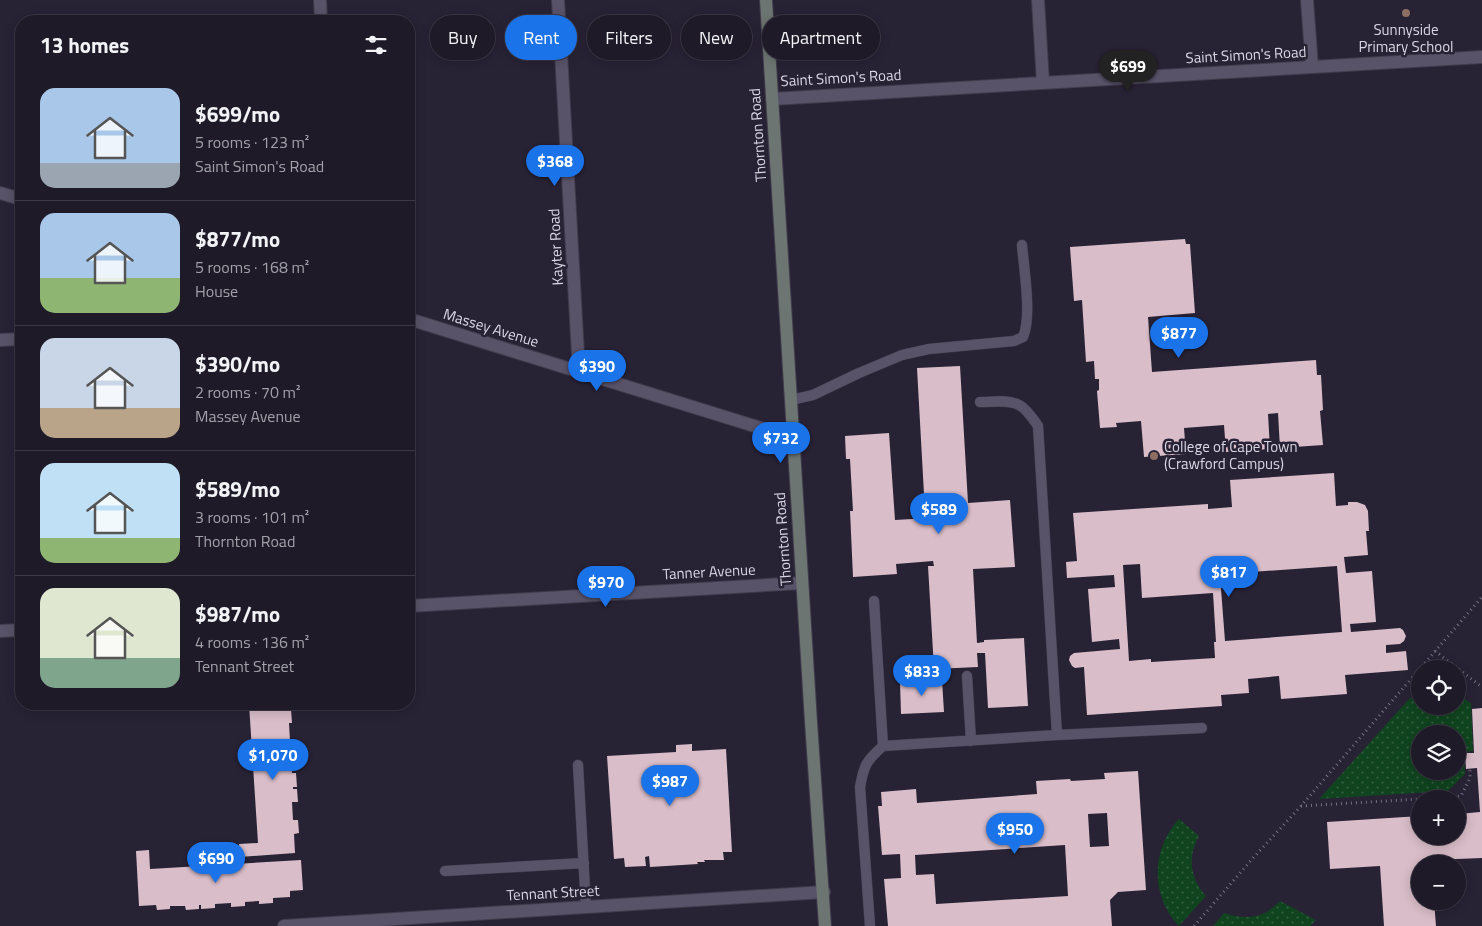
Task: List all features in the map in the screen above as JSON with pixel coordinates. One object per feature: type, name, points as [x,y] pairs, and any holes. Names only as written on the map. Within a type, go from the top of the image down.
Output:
[{"type":"street","points":[[320,0],[321,15]]},
{"type":"street","name":"Kayter Road","points":[[558,0],[579,372]]},
{"type":"street","name":"Thornton Road","points":[[766,0],[802,583],[826,926]]},
{"type":"street","points":[[1038,0],[1043,83]]},
{"type":"street","points":[[1307,0],[1312,67]]},
{"type":"street","name":"Saint Simon's Road","points":[[772,99],[1482,57]]},
{"type":"street","points":[[0,193],[15,197]]},
{"type":"street","name":"Massey Avenue","points":[[415,321],[793,438]]},
{"type":"street","points":[[0,340],[15,339]]},
{"type":"street","name":"Tanner Avenue","points":[[415,606],[802,583]]},
{"type":"street","points":[[0,631],[15,630]]},
{"type":"street","name":"Tennant Street","points":[[284,926],[824,892]]},
{"type":"lane","points":[[791,400],[813,395],[902,355],[929,349],[1014,341],[1023,337],[1027,328],[1027,312],[1022,245]]},
{"type":"lane","points":[[980,402],[1019,404],[1038,426],[1057,735]]},
{"type":"lane","points":[[874,601],[883,746]]},
{"type":"lane","points":[[967,676],[971,741]]},
{"type":"lane","points":[[870,926],[860,788],[864,768],[883,746],[1202,728]]},
{"type":"lane","points":[[578,765],[586,907]]},
{"type":"lane","points":[[445,871],[584,863]]},
{"type":"path","points":[[1194,926],[1482,597]]},
{"type":"path","points":[[1435,651],[1482,687]]},
{"type":"path","points":[[1464,790],[1470,778],[1470,768]]},
{"type":"path","points":[[1301,806],[1411,800]]},
{"type":"green space","points":[[1410,698],[1411,715],[1466,715],[1466,700],[1471,703],[1473,751],[1466,752],[1466,725],[1411,725],[1411,780],[1459,780],[1449,790],[1411,790],[1411,793],[1319,799]]},
{"type":"green space","points":[[1179,819],[1199,836],[1193,852],[1192,867],[1196,882],[1206,896],[1179,926],[1163,901],[1159,887],[1158,872],[1163,844]]},
{"type":"green space","points":[[1280,901],[1316,920],[1310,926],[1213,926],[1224,913],[1240,917],[1261,915]]},
{"type":"building","points":[[1185,239],[1186,244],[1190,244],[1195,313],[1148,317],[1152,372],[1316,360],[1317,375],[1321,375],[1323,410],[1320,411],[1323,445],[1280,448],[1278,413],[1268,414],[1270,449],[1226,452],[1224,425],[1184,428],[1186,454],[1144,457],[1141,421],[1116,423],[1117,427],[1100,428],[1097,391],[1099,390],[1099,379],[1095,379],[1094,361],[1086,362],[1082,300],[1074,301],[1070,247]]},
{"type":"building","points":[[960,366],[968,503],[1010,500],[1015,567],[973,569],[977,643],[984,642],[984,640],[1024,638],[1028,706],[988,708],[985,653],[977,653],[978,667],[934,669],[928,566],[934,566],[933,561],[896,564],[897,574],[853,577],[850,511],[853,511],[850,459],[846,459],[845,436],[889,433],[895,520],[930,518],[930,512],[925,512],[917,368]]},
{"type":"building","points":[[1334,473],[1336,506],[1348,505],[1348,502],[1357,502],[1365,505],[1368,511],[1369,531],[1366,531],[1368,555],[1344,557],[1346,573],[1372,571],[1376,622],[1350,624],[1351,632],[1400,628],[1403,630],[1406,636],[1404,641],[1400,644],[1386,645],[1386,653],[1406,651],[1408,670],[1345,675],[1347,694],[1281,699],[1279,676],[1248,679],[1249,693],[1221,695],[1222,706],[1087,715],[1084,667],[1075,668],[1072,666],[1069,660],[1070,656],[1074,653],[1120,649],[1119,639],[1092,642],[1088,589],[1115,587],[1114,575],[1067,578],[1066,562],[1077,561],[1073,513],[1208,504],[1208,509],[1232,507],[1230,480]],"holes":[[[1236,562],[1237,573],[1337,566],[1342,632],[1225,641],[1219,563]],[[1140,564],[1142,598],[1213,593],[1215,658],[1151,662],[1151,659],[1129,661],[1123,565]]]},
{"type":"building","points":[[942,680],[944,712],[901,714],[900,682]]},
{"type":"building","points":[[1482,708],[1482,858],[1466,859],[1466,855],[1411,855],[1411,910],[1435,910],[1436,926],[1384,926],[1380,866],[1330,869],[1327,822],[1411,817],[1411,845],[1466,845],[1466,813],[1480,812],[1477,768],[1466,769],[1466,753],[1474,753],[1472,709]]},
{"type":"building","points":[[249,710],[291,710],[292,723],[289,723],[290,741],[294,741],[295,754],[291,755],[292,773],[296,773],[297,787],[293,787],[293,789],[297,789],[298,802],[292,802],[293,820],[298,820],[299,833],[294,834],[295,853],[240,857],[239,844],[258,843]]},
{"type":"building","points":[[692,744],[692,751],[726,749],[732,852],[723,852],[724,860],[704,860],[705,862],[697,862],[698,864],[650,867],[649,856],[645,857],[646,866],[625,867],[624,858],[614,859],[607,756],[676,752],[676,745]]},
{"type":"building","points":[[1138,771],[1146,890],[1118,892],[1110,900],[1112,926],[888,926],[884,879],[901,878],[900,854],[882,855],[878,806],[882,806],[881,792],[916,789],[917,803],[1037,794],[1036,781],[1105,779],[1104,773]],"holes":[[[1107,813],[1109,846],[1090,847],[1088,814]],[[1065,845],[1068,896],[936,904],[934,874],[916,875],[915,855]]]},
{"type":"building","points":[[149,850],[150,869],[301,860],[303,890],[290,891],[290,897],[273,898],[273,903],[245,902],[245,906],[231,907],[231,903],[215,904],[215,908],[201,909],[201,905],[199,905],[199,909],[186,910],[185,906],[170,906],[170,909],[157,910],[156,905],[139,906],[136,851]]},
{"type":"place","name":"Sunnyside Primary School","points":[[1406,13]]},
{"type":"place","name":"College of Cape Town (Crawford Campus)","points":[[1154,456]]}]
